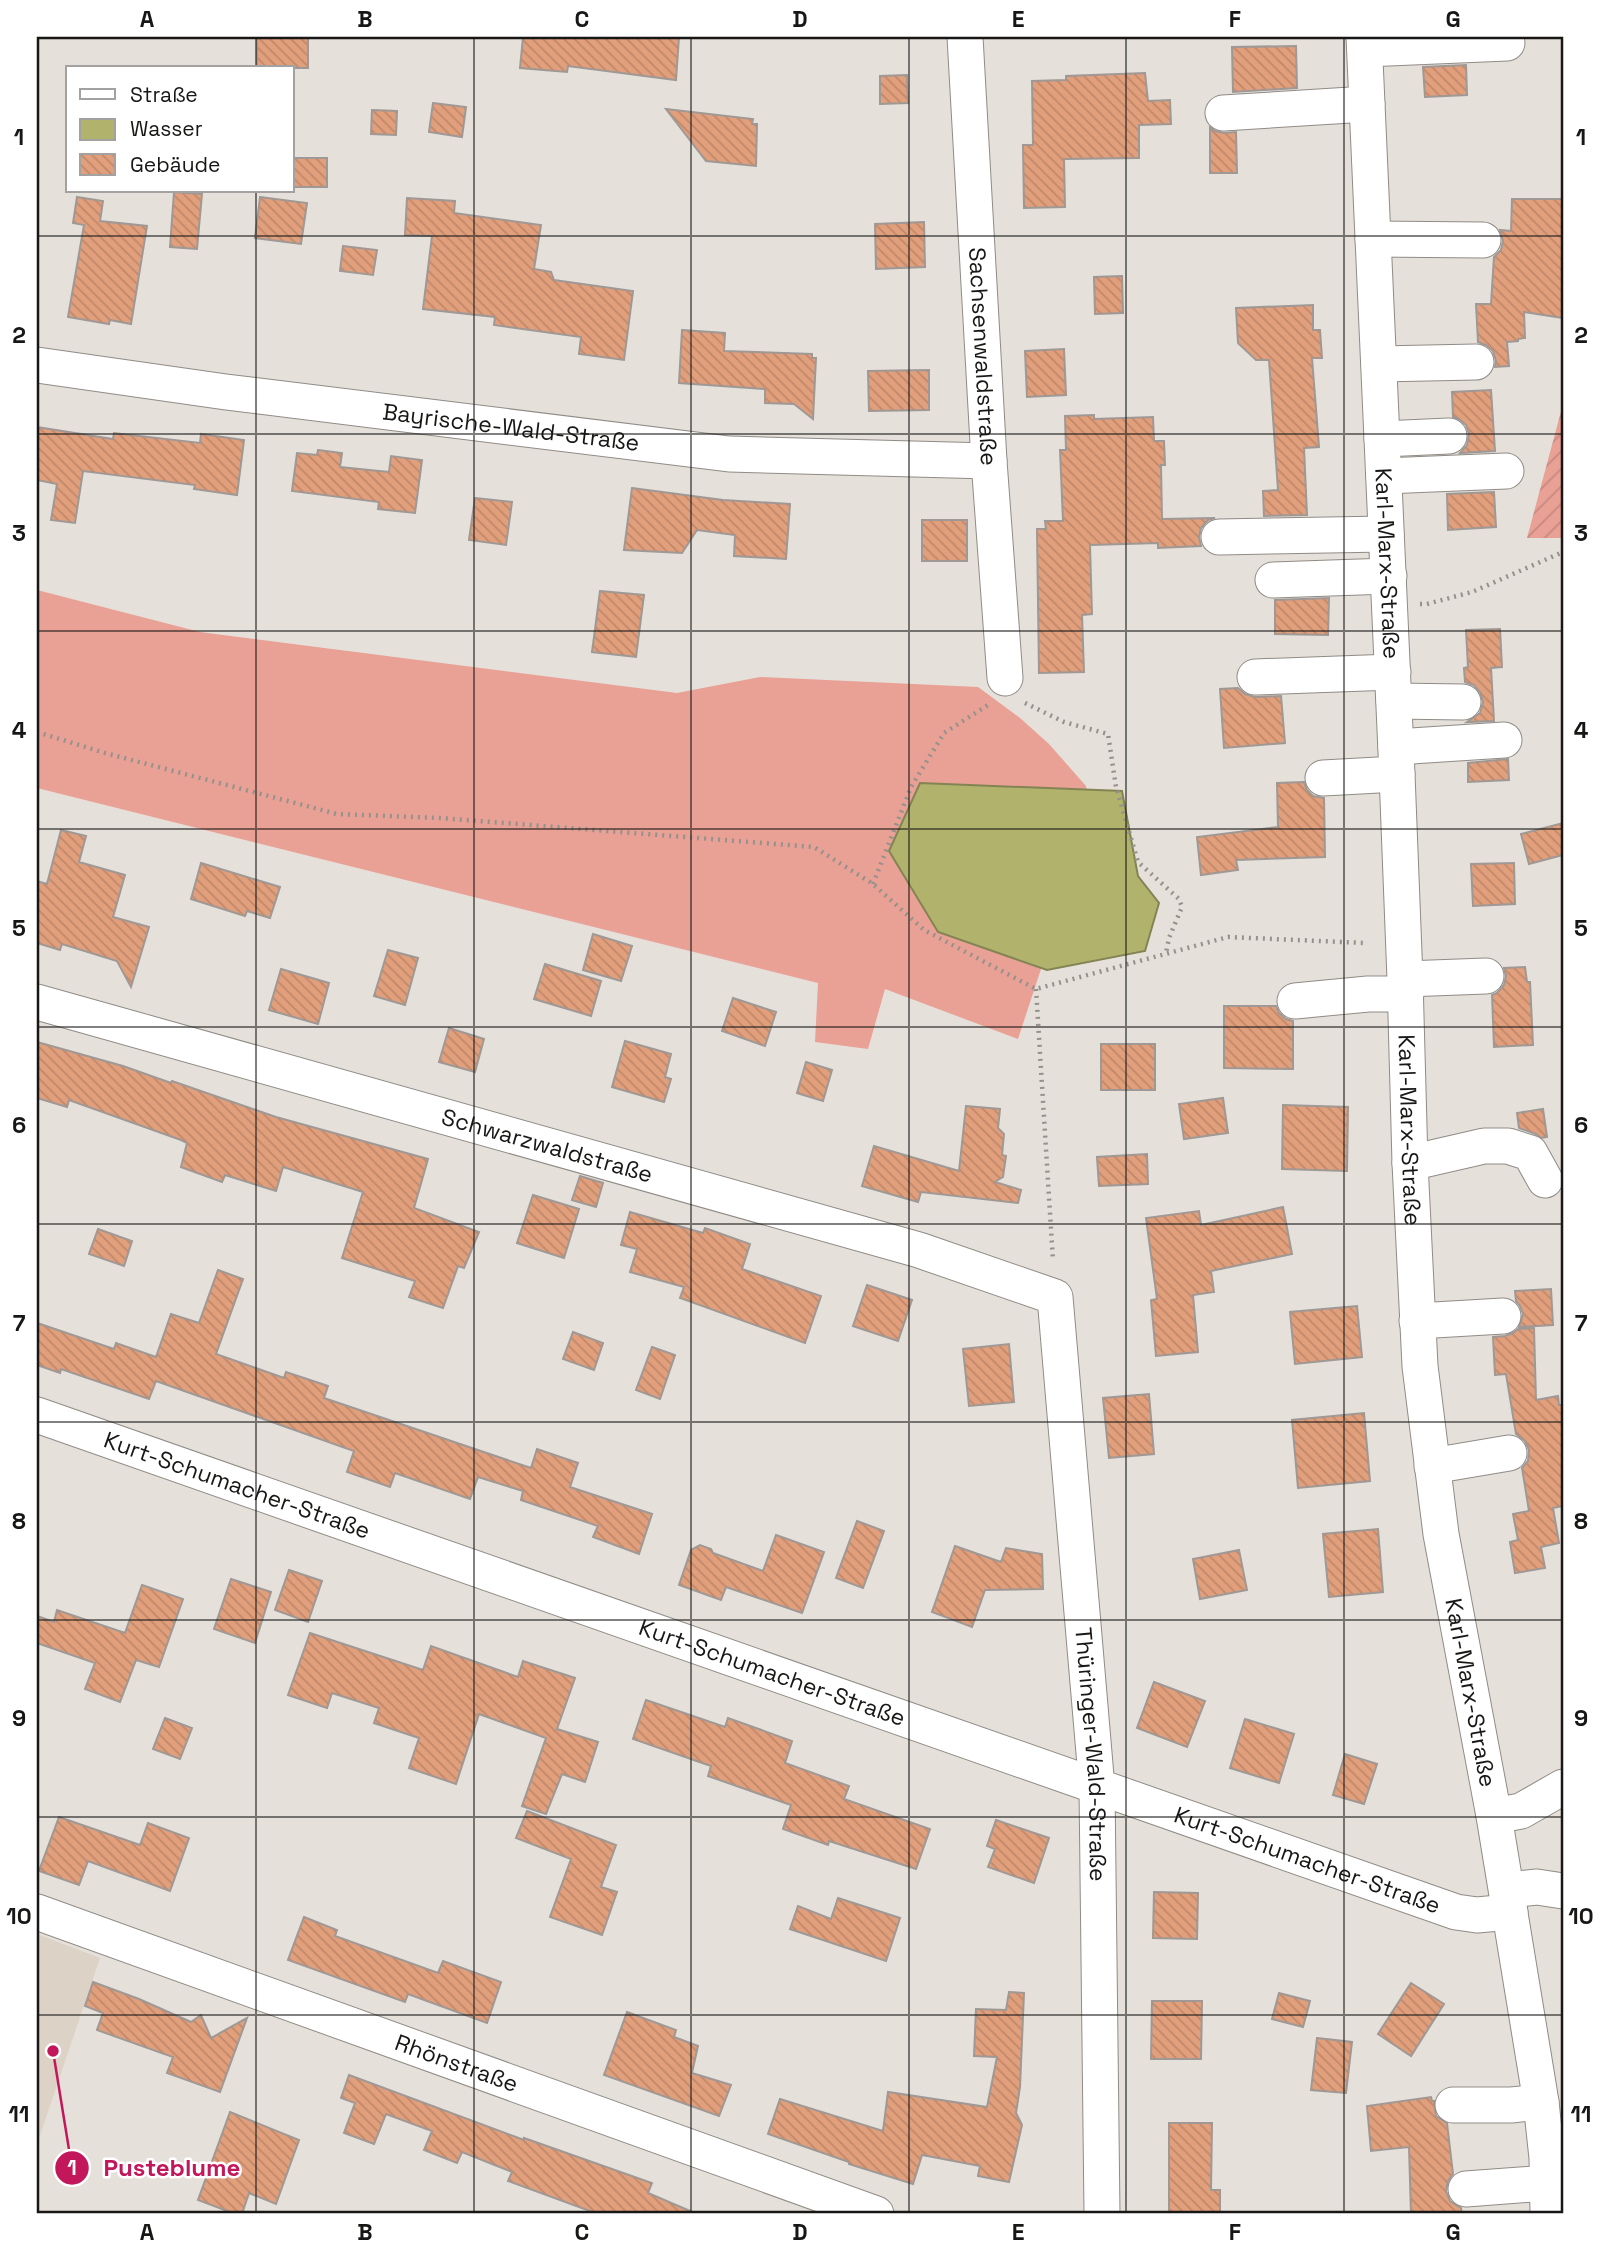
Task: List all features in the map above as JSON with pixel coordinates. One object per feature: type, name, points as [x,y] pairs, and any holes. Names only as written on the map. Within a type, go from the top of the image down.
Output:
[{"type":"street","name":"Sachsenwaldstraße","points":[[965,37],[989,460],[1006,686]]},
{"type":"street","points":[[1365,43],[1507,43]]},
{"type":"street","name":"Karl-Marx-Straße","points":[[1365,43],[1397,761],[1410,1163],[1420,1366],[1441,1534],[1494,1816],[1551,2178]]},
{"type":"street","points":[[1223,113],[1367,104]]},
{"type":"street","points":[[1373,239],[1483,240]]},
{"type":"street","points":[[1379,364],[1476,362]]},
{"type":"street","name":"Bayrische-Wald-Straße","points":[[37,365],[226,392],[729,454],[989,460]]},
{"type":"street","points":[[1382,439],[1449,436]]},
{"type":"street","points":[[1384,476],[1506,471]]},
{"type":"street","points":[[1219,537],[1386,534]]},
{"type":"street","points":[[1273,580],[1389,576]]},
{"type":"street","points":[[1255,677],[1393,687],[1463,702]]},
{"type":"street","points":[[1323,778],[1504,740]]},
{"type":"street","points":[[1295,1001],[1368,994],[1406,986],[1486,976]]},
{"type":"street","name":"Schwarzwaldstraße","points":[[37,1002],[919,1250],[1055,1297]]},
{"type":"street","points":[[1410,1163],[1484,1146],[1508,1146],[1530,1153],[1545,1180]]},
{"type":"street","name":"Thüringer-Wald-Straße","points":[[1055,1297],[1097,1787],[1102,2214]]},
{"type":"street","points":[[1418,1321],[1503,1316]]},
{"type":"street","name":"Kurt-Schumacher-Straße","points":[[37,1415],[1456,1912],[1477,1915],[1537,1887],[1563,1891]]},
{"type":"street","points":[[1432,1466],[1509,1453]]},
{"type":"street","points":[[1494,1816],[1521,1811],[1563,1787]]},
{"type":"street","name":"Rhönstraße","points":[[37,1912],[876,2214]]},
{"type":"street","points":[[1453,2105],[1541,2102]]},
{"type":"street","points":[[1466,2189],[1551,2178]]},
{"type":"path","points":[[1415,604],[1427,604],[1472,592],[1563,552]]},
{"type":"path","points":[[873,884],[911,787],[944,733],[1006,686],[1064,722],[1108,734],[1116,788],[1138,862],[1179,899],[1182,907],[1166,953]]},
{"type":"path","points":[[37,732],[105,753],[337,814],[440,818],[814,847],[873,884],[924,930],[1036,989],[1228,937],[1365,943]]},
{"type":"path","points":[[1036,989],[1055,1297]]},
{"type":"shaded area","points":[[1563,404],[1563,538],[1527,538]]},
{"type":"shaded area","points":[[37,590],[200,632],[677,693],[760,677],[978,687],[1020,718],[1049,744],[1086,786],[1089,823],[1018,1039],[885,989],[868,1049],[815,1042],[818,983],[37,788]]},
{"type":"shaded area","points":[[37,1934],[100,1958],[37,2144]]},
{"type":"water","points":[[920,783],[1122,791],[1138,876],[1159,903],[1145,951],[1047,970],[938,932],[889,851]]},
{"type":"building","points":[[257,37],[308,37],[308,68],[257,66]]},
{"type":"building","points":[[523,37],[679,37],[676,80],[568,66],[567,72],[520,68]]},
{"type":"building","points":[[1296,46],[1297,88],[1233,92],[1232,47]]},
{"type":"building","points":[[1466,65],[1467,95],[1425,97],[1423,67]]},
{"type":"building","points":[[1145,73],[1148,101],[1170,100],[1171,124],[1139,125],[1139,158],[1064,159],[1065,207],[1024,208],[1023,145],[1033,145],[1032,81],[1066,80],[1066,76]]},
{"type":"building","points":[[907,75],[908,103],[880,104],[880,76]]},
{"type":"building","points":[[433,103],[466,107],[462,137],[429,132]]},
{"type":"building","points":[[666,109],[753,119],[752,124],[757,124],[756,166],[706,161]]},
{"type":"building","points":[[372,110],[397,111],[396,135],[371,134]]},
{"type":"building","points":[[1210,127],[1224,133],[1236,132],[1237,173],[1210,173]]},
{"type":"building","points":[[294,158],[327,158],[327,187],[294,187]]},
{"type":"building","points":[[174,192],[202,194],[197,249],[170,247]]},
{"type":"building","points":[[77,197],[103,201],[100,221],[147,226],[131,324],[110,320],[109,324],[68,317],[84,225],[73,223]]},
{"type":"building","points":[[260,197],[307,203],[301,244],[255,238]]},
{"type":"building","points":[[407,198],[455,201],[454,213],[541,225],[534,269],[551,272],[554,280],[633,291],[624,360],[579,354],[581,337],[494,325],[495,317],[423,309],[432,236],[405,235]]},
{"type":"building","points":[[1512,199],[1563,199],[1563,318],[1524,312],[1525,338],[1507,342],[1509,366],[1495,367],[1493,351],[1478,342],[1476,304],[1491,304],[1494,257],[1501,250],[1503,241],[1500,230],[1511,231]]},
{"type":"building","points":[[924,222],[925,267],[876,269],[875,224]]},
{"type":"building","points":[[343,246],[377,250],[373,275],[340,271]]},
{"type":"building","points":[[1122,276],[1123,313],[1095,314],[1094,277]]},
{"type":"building","points":[[1313,305],[1313,330],[1320,330],[1322,358],[1312,358],[1319,447],[1304,448],[1307,515],[1264,516],[1263,491],[1278,490],[1269,360],[1256,360],[1238,343],[1236,308]]},
{"type":"building","points":[[682,330],[725,333],[724,351],[812,354],[812,358],[816,358],[813,419],[794,404],[765,403],[765,389],[679,383]]},
{"type":"building","points":[[1064,349],[1066,395],[1027,397],[1025,351]]},
{"type":"building","points":[[929,370],[929,410],[869,411],[868,371]]},
{"type":"building","points":[[1491,390],[1495,451],[1460,453],[1467,445],[1469,434],[1466,425],[1453,417],[1452,392]]},
{"type":"building","points":[[1094,415],[1094,419],[1153,417],[1154,441],[1164,441],[1165,465],[1161,465],[1162,519],[1215,518],[1208,520],[1201,528],[1201,546],[1158,548],[1158,543],[1090,545],[1092,614],[1082,615],[1084,672],[1039,673],[1037,529],[1046,529],[1045,521],[1063,521],[1060,450],[1066,450],[1065,416]]},
{"type":"building","points":[[37,427],[113,439],[114,433],[200,443],[201,434],[244,440],[237,495],[194,489],[195,485],[83,471],[75,523],[51,520],[57,484],[37,480]]},
{"type":"building","points":[[318,450],[342,453],[340,467],[389,472],[391,456],[422,460],[415,513],[378,509],[379,502],[292,491],[297,453],[317,455]]},
{"type":"building","points":[[632,488],[723,500],[790,504],[786,559],[734,556],[735,535],[697,530],[682,553],[624,550]]},
{"type":"building","points":[[1494,492],[1496,527],[1448,530],[1447,494]]},
{"type":"building","points":[[475,498],[512,502],[506,545],[469,540]]},
{"type":"building","points":[[922,520],[967,520],[967,561],[922,561]]},
{"type":"building","points":[[600,591],[644,595],[636,657],[592,652]]},
{"type":"building","points":[[1329,598],[1328,635],[1275,634],[1275,600]]},
{"type":"building","points":[[1500,629],[1502,667],[1491,668],[1494,721],[1467,722],[1480,713],[1483,702],[1474,685],[1465,682],[1464,668],[1468,667],[1466,630]]},
{"type":"building","points":[[1238,688],[1255,697],[1281,696],[1285,743],[1224,748],[1220,689]]},
{"type":"building","points":[[1508,759],[1509,780],[1468,782],[1468,763]]},
{"type":"building","points":[[1304,782],[1313,796],[1324,798],[1325,857],[1236,860],[1238,870],[1201,875],[1197,837],[1278,827],[1277,783]]},
{"type":"building","points":[[1563,823],[1563,855],[1529,864],[1521,834]]},
{"type":"building","points":[[61,830],[86,836],[79,862],[125,875],[113,917],[149,927],[131,987],[117,961],[62,944],[60,950],[37,943],[37,881],[47,884]]},
{"type":"building","points":[[201,863],[280,887],[270,918],[247,911],[245,916],[191,899]]},
{"type":"building","points":[[1514,863],[1515,904],[1473,906],[1471,864]]},
{"type":"building","points":[[593,934],[632,946],[621,981],[583,970]]},
{"type":"building","points":[[388,950],[418,958],[405,1005],[374,996]]},
{"type":"building","points":[[545,964],[601,981],[591,1016],[534,999]]},
{"type":"building","points":[[1525,967],[1527,982],[1530,982],[1533,1045],[1494,1047],[1492,995],[1504,985],[1504,968]]},
{"type":"building","points":[[281,969],[329,983],[318,1024],[269,1010]]},
{"type":"building","points":[[733,998],[776,1012],[765,1046],[722,1031]]},
{"type":"building","points":[[1224,1006],[1276,1006],[1279,1013],[1293,1021],[1293,1069],[1224,1068]]},
{"type":"building","points":[[449,1028],[484,1039],[475,1072],[439,1062]]},
{"type":"building","points":[[625,1041],[671,1054],[665,1077],[671,1079],[664,1102],[612,1087]]},
{"type":"building","points":[[37,1042],[123,1066],[171,1083],[172,1081],[276,1117],[428,1159],[414,1208],[479,1232],[464,1268],[458,1266],[443,1308],[409,1297],[415,1281],[342,1258],[363,1192],[283,1167],[276,1191],[225,1175],[222,1182],[181,1167],[187,1143],[181,1140],[69,1100],[67,1107],[37,1098]]},
{"type":"building","points":[[1101,1044],[1155,1044],[1155,1090],[1101,1090]]},
{"type":"building","points":[[806,1062],[832,1070],[823,1101],[797,1093]]},
{"type":"building","points":[[1223,1098],[1228,1133],[1184,1139],[1179,1104]]},
{"type":"building","points":[[1283,1105],[1348,1107],[1347,1171],[1282,1169]]},
{"type":"building","points":[[966,1106],[1000,1109],[998,1128],[1004,1134],[1002,1155],[1006,1156],[1003,1177],[995,1182],[1021,1190],[1018,1203],[921,1192],[918,1202],[862,1186],[874,1146],[959,1171]]},
{"type":"building","points":[[1543,1109],[1547,1137],[1541,1138],[1519,1128],[1517,1113]]},
{"type":"building","points":[[1147,1154],[1148,1184],[1099,1186],[1097,1157]]},
{"type":"building","points":[[580,1176],[603,1183],[596,1207],[572,1200]]},
{"type":"building","points":[[533,1195],[579,1209],[564,1258],[517,1243]]},
{"type":"building","points":[[1283,1207],[1292,1254],[1211,1271],[1214,1292],[1193,1295],[1198,1352],[1156,1356],[1151,1300],[1157,1299],[1146,1218],[1199,1211],[1201,1225]]},
{"type":"building","points":[[630,1212],[703,1233],[705,1228],[750,1244],[742,1269],[821,1296],[805,1343],[680,1298],[684,1287],[630,1272],[637,1249],[621,1245]]},
{"type":"building","points":[[98,1229],[132,1241],[124,1266],[89,1254]]},
{"type":"building","points":[[218,1270],[243,1279],[216,1354],[284,1378],[286,1372],[328,1386],[324,1398],[531,1468],[537,1449],[578,1463],[570,1487],[652,1514],[639,1554],[593,1537],[598,1526],[521,1500],[523,1491],[478,1477],[470,1499],[395,1473],[390,1487],[347,1472],[354,1451],[156,1381],[149,1399],[61,1369],[60,1373],[37,1365],[37,1323],[114,1349],[116,1343],[156,1357],[171,1314],[199,1323]]},
{"type":"building","points":[[867,1285],[912,1300],[898,1341],[853,1326]]},
{"type":"building","points":[[1551,1289],[1553,1325],[1519,1327],[1523,1314],[1516,1301],[1515,1291]]},
{"type":"building","points":[[1357,1306],[1362,1357],[1295,1364],[1290,1312]]},
{"type":"building","points":[[1534,1328],[1536,1400],[1558,1396],[1559,1405],[1563,1405],[1563,1506],[1553,1508],[1559,1543],[1541,1547],[1545,1568],[1515,1573],[1510,1542],[1518,1540],[1513,1514],[1529,1511],[1522,1468],[1528,1461],[1529,1450],[1525,1441],[1516,1434],[1506,1374],[1495,1375],[1493,1337],[1505,1336],[1518,1329]]},
{"type":"building","points":[[573,1332],[603,1343],[594,1370],[563,1359]]},
{"type":"building","points":[[1009,1344],[1014,1402],[969,1406],[963,1349]]},
{"type":"building","points":[[652,1347],[675,1355],[660,1399],[636,1390]]},
{"type":"building","points":[[1149,1394],[1154,1454],[1109,1458],[1103,1398]]},
{"type":"building","points":[[1364,1413],[1370,1481],[1298,1488],[1292,1420]]},
{"type":"building","points":[[857,1521],[884,1531],[863,1588],[836,1578]]},
{"type":"building","points":[[1378,1529],[1383,1592],[1329,1597],[1323,1534]]},
{"type":"building","points":[[776,1535],[824,1552],[802,1613],[726,1587],[721,1600],[679,1585],[691,1550],[700,1545],[711,1549],[713,1553],[763,1571]]},
{"type":"building","points":[[955,1546],[1001,1562],[1006,1548],[1042,1554],[1043,1589],[985,1590],[972,1627],[932,1612]]},
{"type":"building","points":[[1239,1550],[1247,1590],[1200,1599],[1193,1559]]},
{"type":"building","points":[[289,1570],[322,1581],[308,1622],[275,1610]]},
{"type":"building","points":[[231,1579],[271,1592],[255,1643],[214,1629]]},
{"type":"building","points":[[142,1585],[183,1599],[159,1667],[136,1660],[120,1702],[85,1689],[95,1663],[37,1643],[37,1616],[54,1622],[57,1610],[125,1633]]},
{"type":"building","points":[[310,1633],[423,1670],[431,1646],[518,1677],[523,1661],[575,1678],[557,1729],[598,1742],[585,1782],[562,1774],[546,1814],[522,1806],[546,1738],[479,1714],[456,1784],[409,1768],[419,1738],[374,1723],[379,1708],[332,1693],[327,1708],[288,1695]]},
{"type":"building","points":[[1154,1682],[1205,1701],[1187,1747],[1137,1728]]},
{"type":"building","points":[[646,1700],[725,1727],[728,1718],[792,1741],[785,1763],[849,1786],[844,1799],[930,1829],[916,1869],[829,1841],[828,1845],[783,1829],[791,1805],[708,1776],[711,1766],[633,1739]]},
{"type":"building","points":[[165,1718],[192,1728],[180,1759],[153,1749]]},
{"type":"building","points":[[1245,1719],[1294,1734],[1279,1783],[1230,1768]]},
{"type":"building","points":[[1345,1754],[1377,1764],[1364,1804],[1333,1795]]},
{"type":"building","points":[[527,1811],[616,1845],[601,1887],[617,1892],[602,1935],[550,1917],[571,1859],[516,1838]]},
{"type":"building","points":[[59,1817],[140,1845],[148,1823],[189,1838],[170,1891],[88,1861],[79,1885],[39,1871]]},
{"type":"building","points":[[996,1820],[1049,1838],[1034,1883],[988,1867],[995,1849],[987,1846]]},
{"type":"building","points":[[1154,1892],[1198,1893],[1197,1939],[1153,1938]]},
{"type":"building","points":[[838,1898],[900,1918],[886,1961],[790,1929],[798,1906],[831,1919]]},
{"type":"building","points":[[304,1917],[337,1930],[335,1936],[438,1973],[443,1961],[501,1982],[487,2023],[408,1994],[405,2002],[288,1960]]},
{"type":"building","points":[[93,1982],[191,2022],[201,2015],[211,2038],[247,2018],[220,2092],[167,2073],[173,2057],[97,2030],[103,2013],[85,2006]]},
{"type":"building","points":[[1411,1983],[1444,2004],[1411,2056],[1378,2034]]},
{"type":"building","points":[[1009,1992],[1024,1993],[1020,2087],[1016,2113],[1022,2125],[1009,2182],[978,2176],[980,2166],[922,2155],[913,2184],[768,2134],[780,2099],[883,2131],[888,2092],[987,2107],[997,2057],[974,2056],[976,2009],[1006,2010]]},
{"type":"building","points":[[1279,1993],[1310,2001],[1303,2027],[1272,2019]]},
{"type":"building","points":[[1152,2001],[1202,2001],[1201,2059],[1151,2059]]},
{"type":"building","points":[[627,2012],[676,2030],[674,2037],[698,2046],[692,2073],[731,2085],[719,2116],[604,2075]]},
{"type":"building","points":[[1317,2038],[1352,2042],[1346,2093],[1311,2090]]},
{"type":"building","points":[[349,2075],[524,2140],[652,2183],[648,2193],[697,2214],[598,2214],[508,2181],[512,2172],[462,2152],[457,2163],[424,2150],[432,2131],[386,2114],[374,2144],[344,2133],[355,2103],[341,2098]]},
{"type":"building","points":[[1431,2097],[1436,2116],[1447,2123],[1453,2174],[1446,2191],[1450,2201],[1461,2208],[1462,2214],[1411,2214],[1409,2147],[1371,2151],[1367,2106]]},
{"type":"building","points":[[230,2112],[299,2140],[276,2204],[249,2193],[242,2214],[235,2214],[198,2200]]},
{"type":"building","points":[[1169,2123],[1212,2123],[1211,2190],[1220,2190],[1220,2214],[1169,2214]]},
{"type":"place","name":"Pusteblume","points":[[53,2051]]}]
